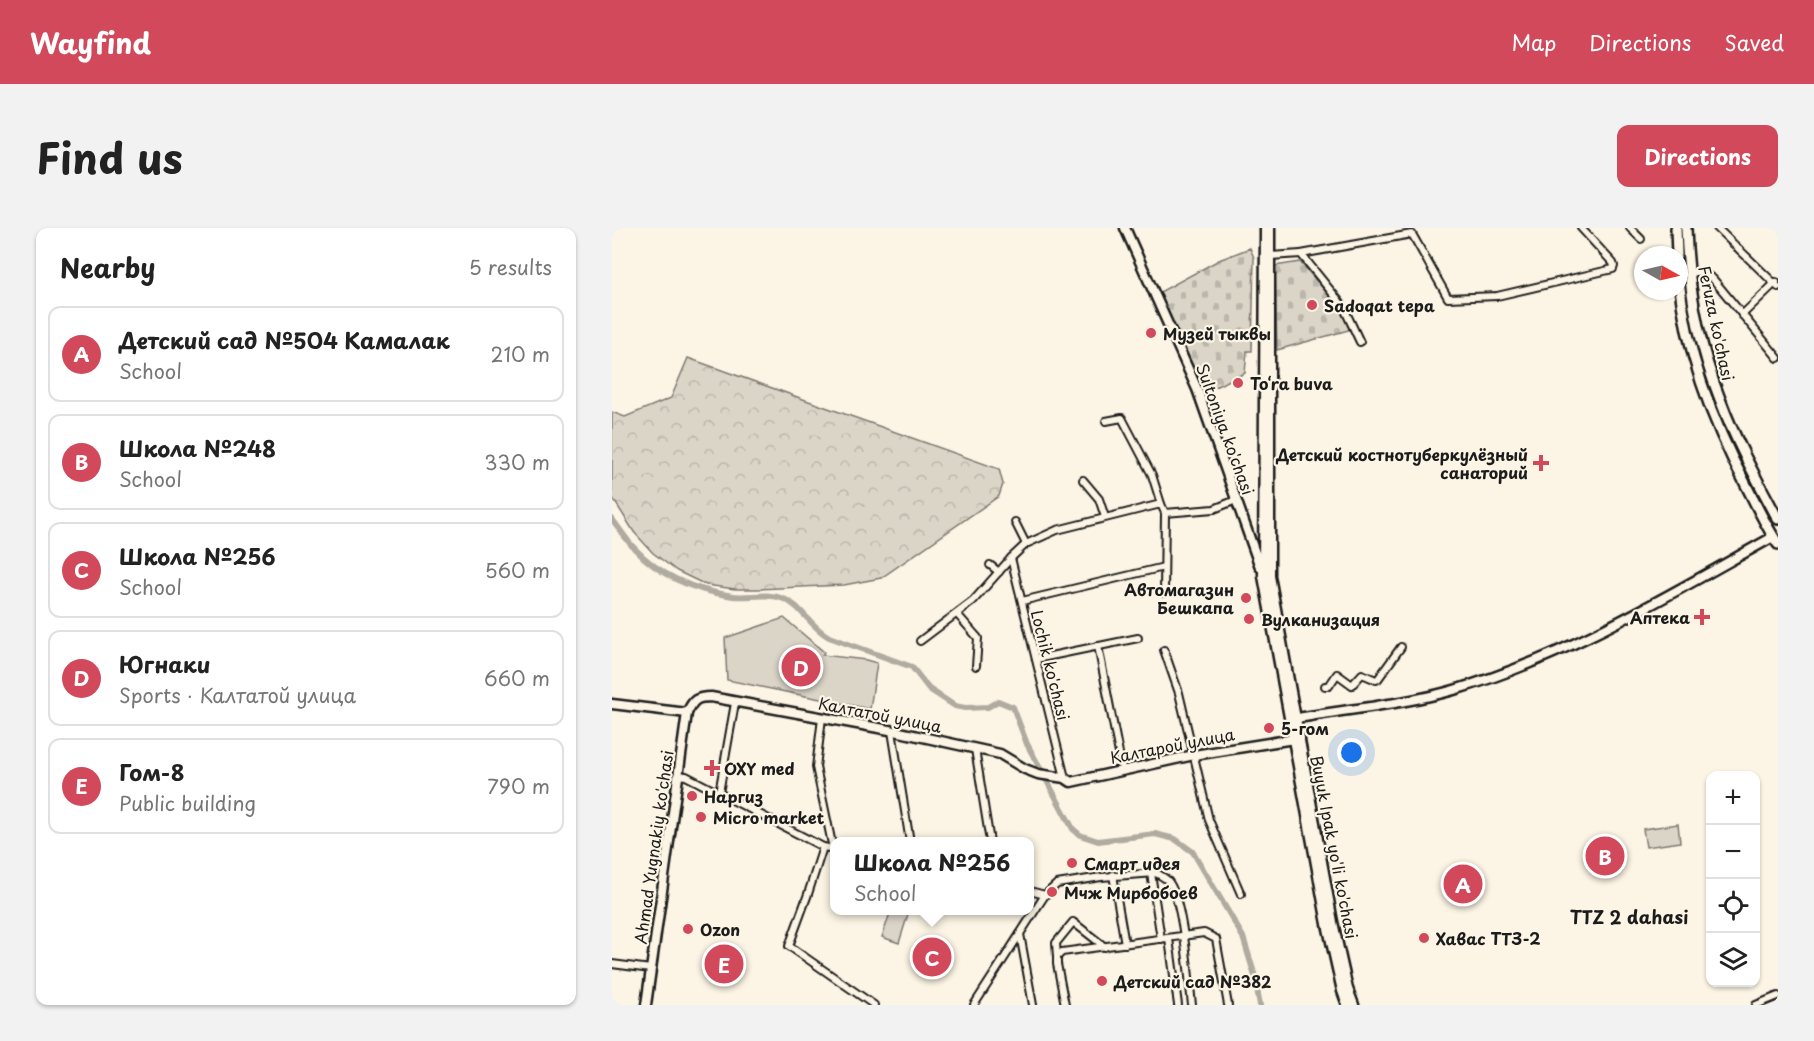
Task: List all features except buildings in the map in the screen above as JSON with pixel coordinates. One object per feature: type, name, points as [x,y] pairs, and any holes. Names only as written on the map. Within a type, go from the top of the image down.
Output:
[{"type":"main road","name":"Feruza ko'chasi","points":[[1676,228],[1677,246]]},
{"type":"main road","name":"Feruza ko'chasi","points":[[1686,228],[1698,319],[1718,393],[1737,440],[1775,507],[1778,519]]},
{"type":"main road","name":"Feruza ko'chasi","points":[[1683,300],[1694,360],[1708,404],[1722,438],[1776,538]]},
{"type":"street","name":"Sultoniya ko'chasi","points":[[1125,228],[1197,389],[1263,576]]},
{"type":"street","name":"Buyuk Ipak yo'li ko'chasi","points":[[1265,228],[1269,564],[1293,719]]},
{"type":"street","name":"Buyuk Ipak yo'li ko'chasi","points":[[1270,228],[1267,256],[1263,576],[1333,922],[1348,989],[1354,1005]]},
{"type":"street","points":[[1267,256],[1301,254],[1412,234],[1448,298],[1497,297],[1613,269],[1612,263],[1581,228]]},
{"type":"street","points":[[1630,228],[1641,239]]},
{"type":"street","points":[[1717,228],[1777,284],[1743,315]]},
{"type":"street","points":[[1301,254],[1343,306],[1360,342]]},
{"type":"street","points":[[1690,272],[1702,272],[1710,276],[1778,358]]},
{"type":"street","points":[[1106,422],[1122,418],[1152,476],[1165,513],[1164,593]]},
{"type":"street","points":[[1083,480],[1099,499],[1106,518]]},
{"type":"street","points":[[1165,513],[1214,509],[1236,500]]},
{"type":"street","points":[[920,641],[974,601],[1026,544],[1057,530],[1161,504]]},
{"type":"street","points":[[1015,522],[1026,544]]},
{"type":"street","points":[[1293,719],[1431,696],[1525,666],[1657,601],[1776,538]]},
{"type":"street","name":"Lochik ko'chasi","points":[[1011,558],[1065,778]]},
{"type":"street","points":[[990,565],[999,572]]},
{"type":"street","points":[[1022,601],[1164,567]]},
{"type":"street","points":[[957,614],[978,638],[976,666]]},
{"type":"street","points":[[1036,659],[1138,638]]},
{"type":"street","points":[[1098,646],[1122,769]]},
{"type":"street","points":[[1325,687],[1329,686],[1337,674],[1352,685],[1362,674],[1376,680],[1401,647]]},
{"type":"street","points":[[1164,650],[1179,693],[1209,820],[1241,894]]},
{"type":"street","name":"Калтатой улица","points":[[698,697],[711,697],[892,730],[975,748],[1000,754],[1025,769],[1052,777]]},
{"type":"street","name":"Ahmad Yugnakiy ko'chasi","points":[[646,1005],[687,713],[692,701],[698,697]]},
{"type":"street","points":[[719,793],[735,703]]},
{"type":"street","points":[[612,704],[687,713]]},
{"type":"street","points":[[822,718],[816,767],[831,837]]},
{"type":"street","points":[[892,730],[909,837]]},
{"type":"street","name":"Buyuk Ipak yo'li ko'chasi","points":[[1297,738],[1327,924],[1347,1005]]},
{"type":"street","name":"Калтарой улица","points":[[1052,777],[1065,778],[1071,782],[1122,769],[1297,738]]},
{"type":"street","points":[[975,748],[989,837]]},
{"type":"street","points":[[678,775],[686,776],[830,848]]},
{"type":"street","points":[[824,847],[789,946],[874,1005]]},
{"type":"street","points":[[1151,873],[1161,939]]},
{"type":"street","points":[[1034,912],[1045,895],[1057,884],[1113,875],[1156,873],[1168,882],[1175,893],[1184,937],[1192,1005]]},
{"type":"street","points":[[1113,875],[1125,944]]},
{"type":"street","points":[[1034,892],[1045,895]]},
{"type":"street","points":[[974,1005],[1032,915]]},
{"type":"street","points":[[1065,1005],[1056,943],[1073,922],[1105,947]]},
{"type":"street","points":[[1020,933],[1033,1005]]},
{"type":"street","points":[[1057,957],[1062,952],[1204,933],[1216,939],[1228,1005]]},
{"type":"street","points":[[1169,939],[1178,1005]]},
{"type":"street","points":[[612,964],[651,969]]},
{"type":"street","points":[[1756,1005],[1778,996]]},
{"type":"green space","points":[[1250,248],[1254,258],[1252,351],[1247,351],[1245,373],[1204,392],[1158,293],[1219,260]]},
{"type":"green space","points":[[1300,262],[1343,311],[1352,329],[1277,350],[1275,266]]},
{"type":"green space","points":[[688,358],[999,469],[1003,484],[999,496],[881,578],[844,585],[758,589],[706,585],[677,571],[653,553],[634,532],[612,497],[612,412],[625,417],[671,398]]},
{"type":"green space","points":[[784,618],[824,652],[822,655],[877,663],[870,709],[727,680],[725,638]]},
{"type":"green space","points":[[1678,824],[1680,842],[1646,847],[1643,829]]},
{"type":"green space","points":[[889,915],[908,915],[899,943],[882,937]]},
{"type":"waterway","points":[[612,519],[631,545],[644,558],[679,581],[719,594],[771,596],[784,599],[796,606],[816,628],[829,637],[912,667],[929,689],[955,706],[988,707],[998,701],[1013,707],[1027,744],[1073,829],[1080,835],[1098,841],[1155,834],[1175,839],[1193,852],[1243,937],[1254,973],[1260,1005]]},
{"type":"place","name":"Sadoqat tepa","points":[[1312,305]]},
{"type":"place","name":"Музей тыквы","points":[[1151,333]]},
{"type":"place","name":"To‘ra buva","points":[[1238,383]]},
{"type":"place","name":"Детский костнотуберкулёзный санаторий","points":[[1541,463]]},
{"type":"place","name":"Автомагазин Бешкапа","points":[[1246,598]]},
{"type":"place","name":"Аптека","points":[[1702,617]]},
{"type":"place","name":"Вулканизация","points":[[1249,619]]},
{"type":"place","name":"Югнаки","points":[[801,667]]},
{"type":"place","name":"5-гом","points":[[1269,728]]},
{"type":"place","name":"OXY med","points":[[712,768]]},
{"type":"place","name":"Наргиз","points":[[692,796]]},
{"type":"place","name":"Micro market","points":[[701,817]]},
{"type":"place","name":"Школа №248","points":[[1605,856]]},
{"type":"place","name":"Смарт идея","points":[[1072,863]]},
{"type":"place","name":"Детский сад №504 Камалак","points":[[1463,884]]},
{"type":"place","name":"Мчж Мирбобоев","points":[[1052,892]]},
{"type":"place","name":"Ozon","points":[[688,929]]},
{"type":"place","name":"Хавас ТТЗ-2","points":[[1424,938]]},
{"type":"place","name":"Школа №256","points":[[932,957]]},
{"type":"place","name":"Гом-8","points":[[724,964]]},
{"type":"place","name":"Детский сад №382","points":[[1102,981]]},
{"type":"district","name":"TTZ 2 dahasi","points":[[1629,916]]}]
